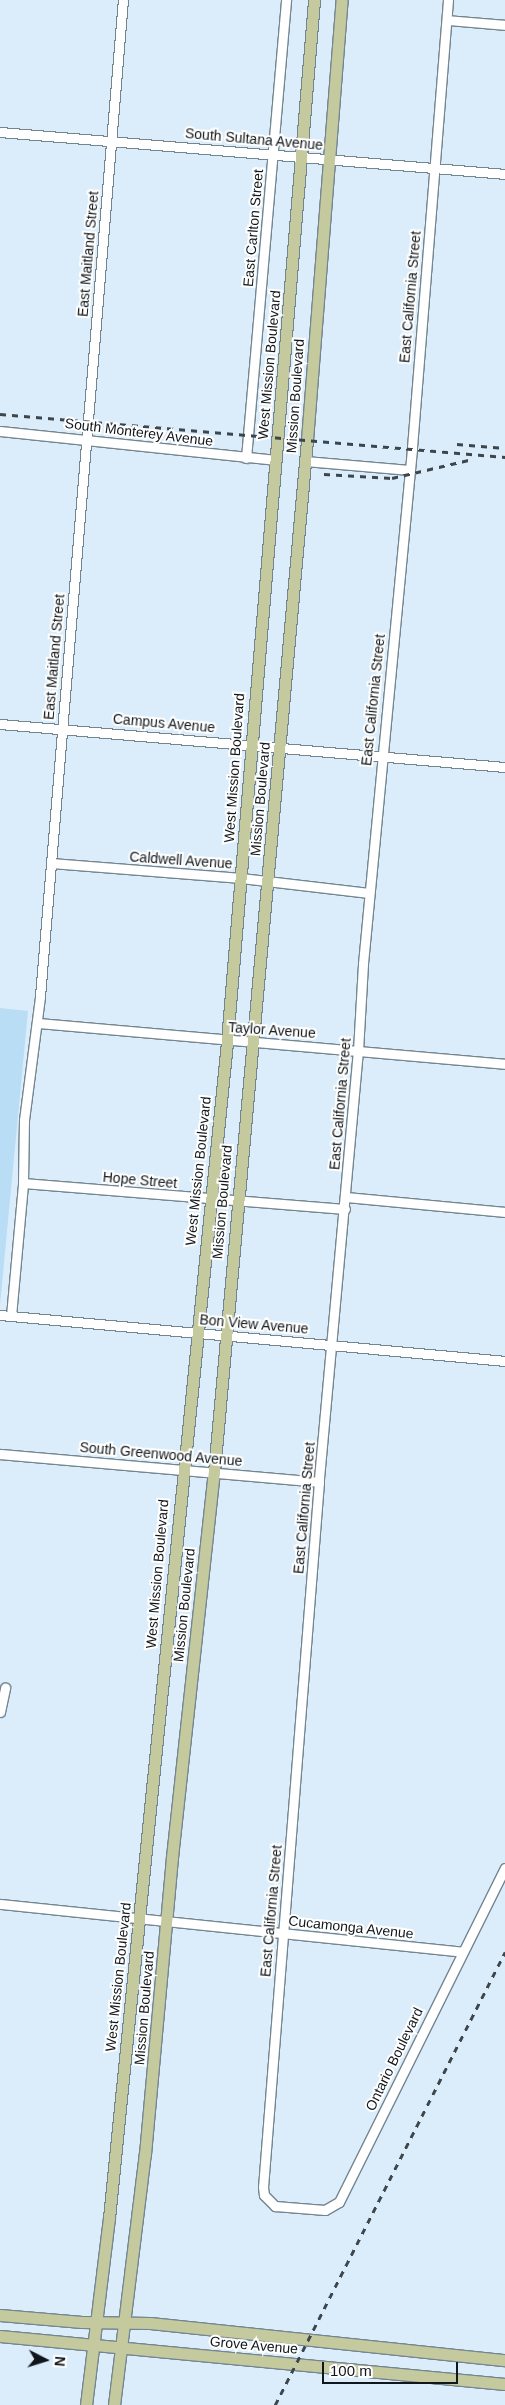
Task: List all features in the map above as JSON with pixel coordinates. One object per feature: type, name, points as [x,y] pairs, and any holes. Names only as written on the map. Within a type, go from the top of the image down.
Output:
[{"type":"main road","name":"West Mission Boulevard","points":[[95,2344],[182,1470],[227,1041],[250,744],[276,460],[314,0]]},
{"type":"main road","name":"Mission Boulevard","points":[[114,2405],[126,2323],[146,2154],[167,1922],[214,1472],[305,461],[342,0]]},
{"type":"main road","name":"Grove Avenue","points":[[0,2315],[126,2323],[505,2360]]},
{"type":"main road","name":"Grove Avenue","points":[[0,2336],[505,2384]]},
{"type":"main road","points":[[86,2405],[95,2344]]},
{"type":"street","name":"East Maitland Street","points":[[11,1316],[23,1183],[24,1120],[37,1024],[123,0]]},
{"type":"street","name":"East Carlton Street","points":[[246,458],[286,0]]},
{"type":"street","name":"East California Street","points":[[275,2206],[266,2200],[263,2187],[319,1482],[345,1209],[381,756],[410,470],[448,0]]},
{"type":"street","points":[[447,20],[505,25]]},
{"type":"street","name":"South Sultana Avenue","points":[[0,132],[505,174]]},
{"type":"street","name":"South Monterey Avenue","points":[[0,431],[276,460]]},
{"type":"street","points":[[305,461],[410,470]]},
{"type":"street","name":"Campus Avenue","points":[[0,724],[505,767]]},
{"type":"street","name":"Caldwell Avenue","points":[[51,864],[241,878],[369,893]]},
{"type":"street","name":"Taylor Avenue","points":[[37,1024],[505,1064]]},
{"type":"street","name":"Hope Street","points":[[23,1183],[211,1200],[345,1209]]},
{"type":"street","points":[[346,1197],[505,1212]]},
{"type":"street","name":"Bon View Avenue","points":[[0,1315],[505,1361]]},
{"type":"street","name":"South Greenwood Avenue","points":[[0,1454],[319,1482]]},
{"type":"street","points":[[0,1712],[5,1688]]},
{"type":"street","name":"Ontario Boulevard","points":[[275,2206],[325,2210],[339,2202],[505,1868]]},
{"type":"street","name":"Cucamonga Avenue","points":[[0,1904],[138,1920],[462,1952]]},
{"type":"shaded area","points":[[0,1008],[28,1011],[0,1305]]},
{"type":"railway","points":[[0,414],[505,457]]},
{"type":"railway","points":[[457,444],[505,448]]},
{"type":"railway","points":[[324,474],[392,478],[473,459]]},
{"type":"railway","points":[[275,2405],[505,1952]]}]
